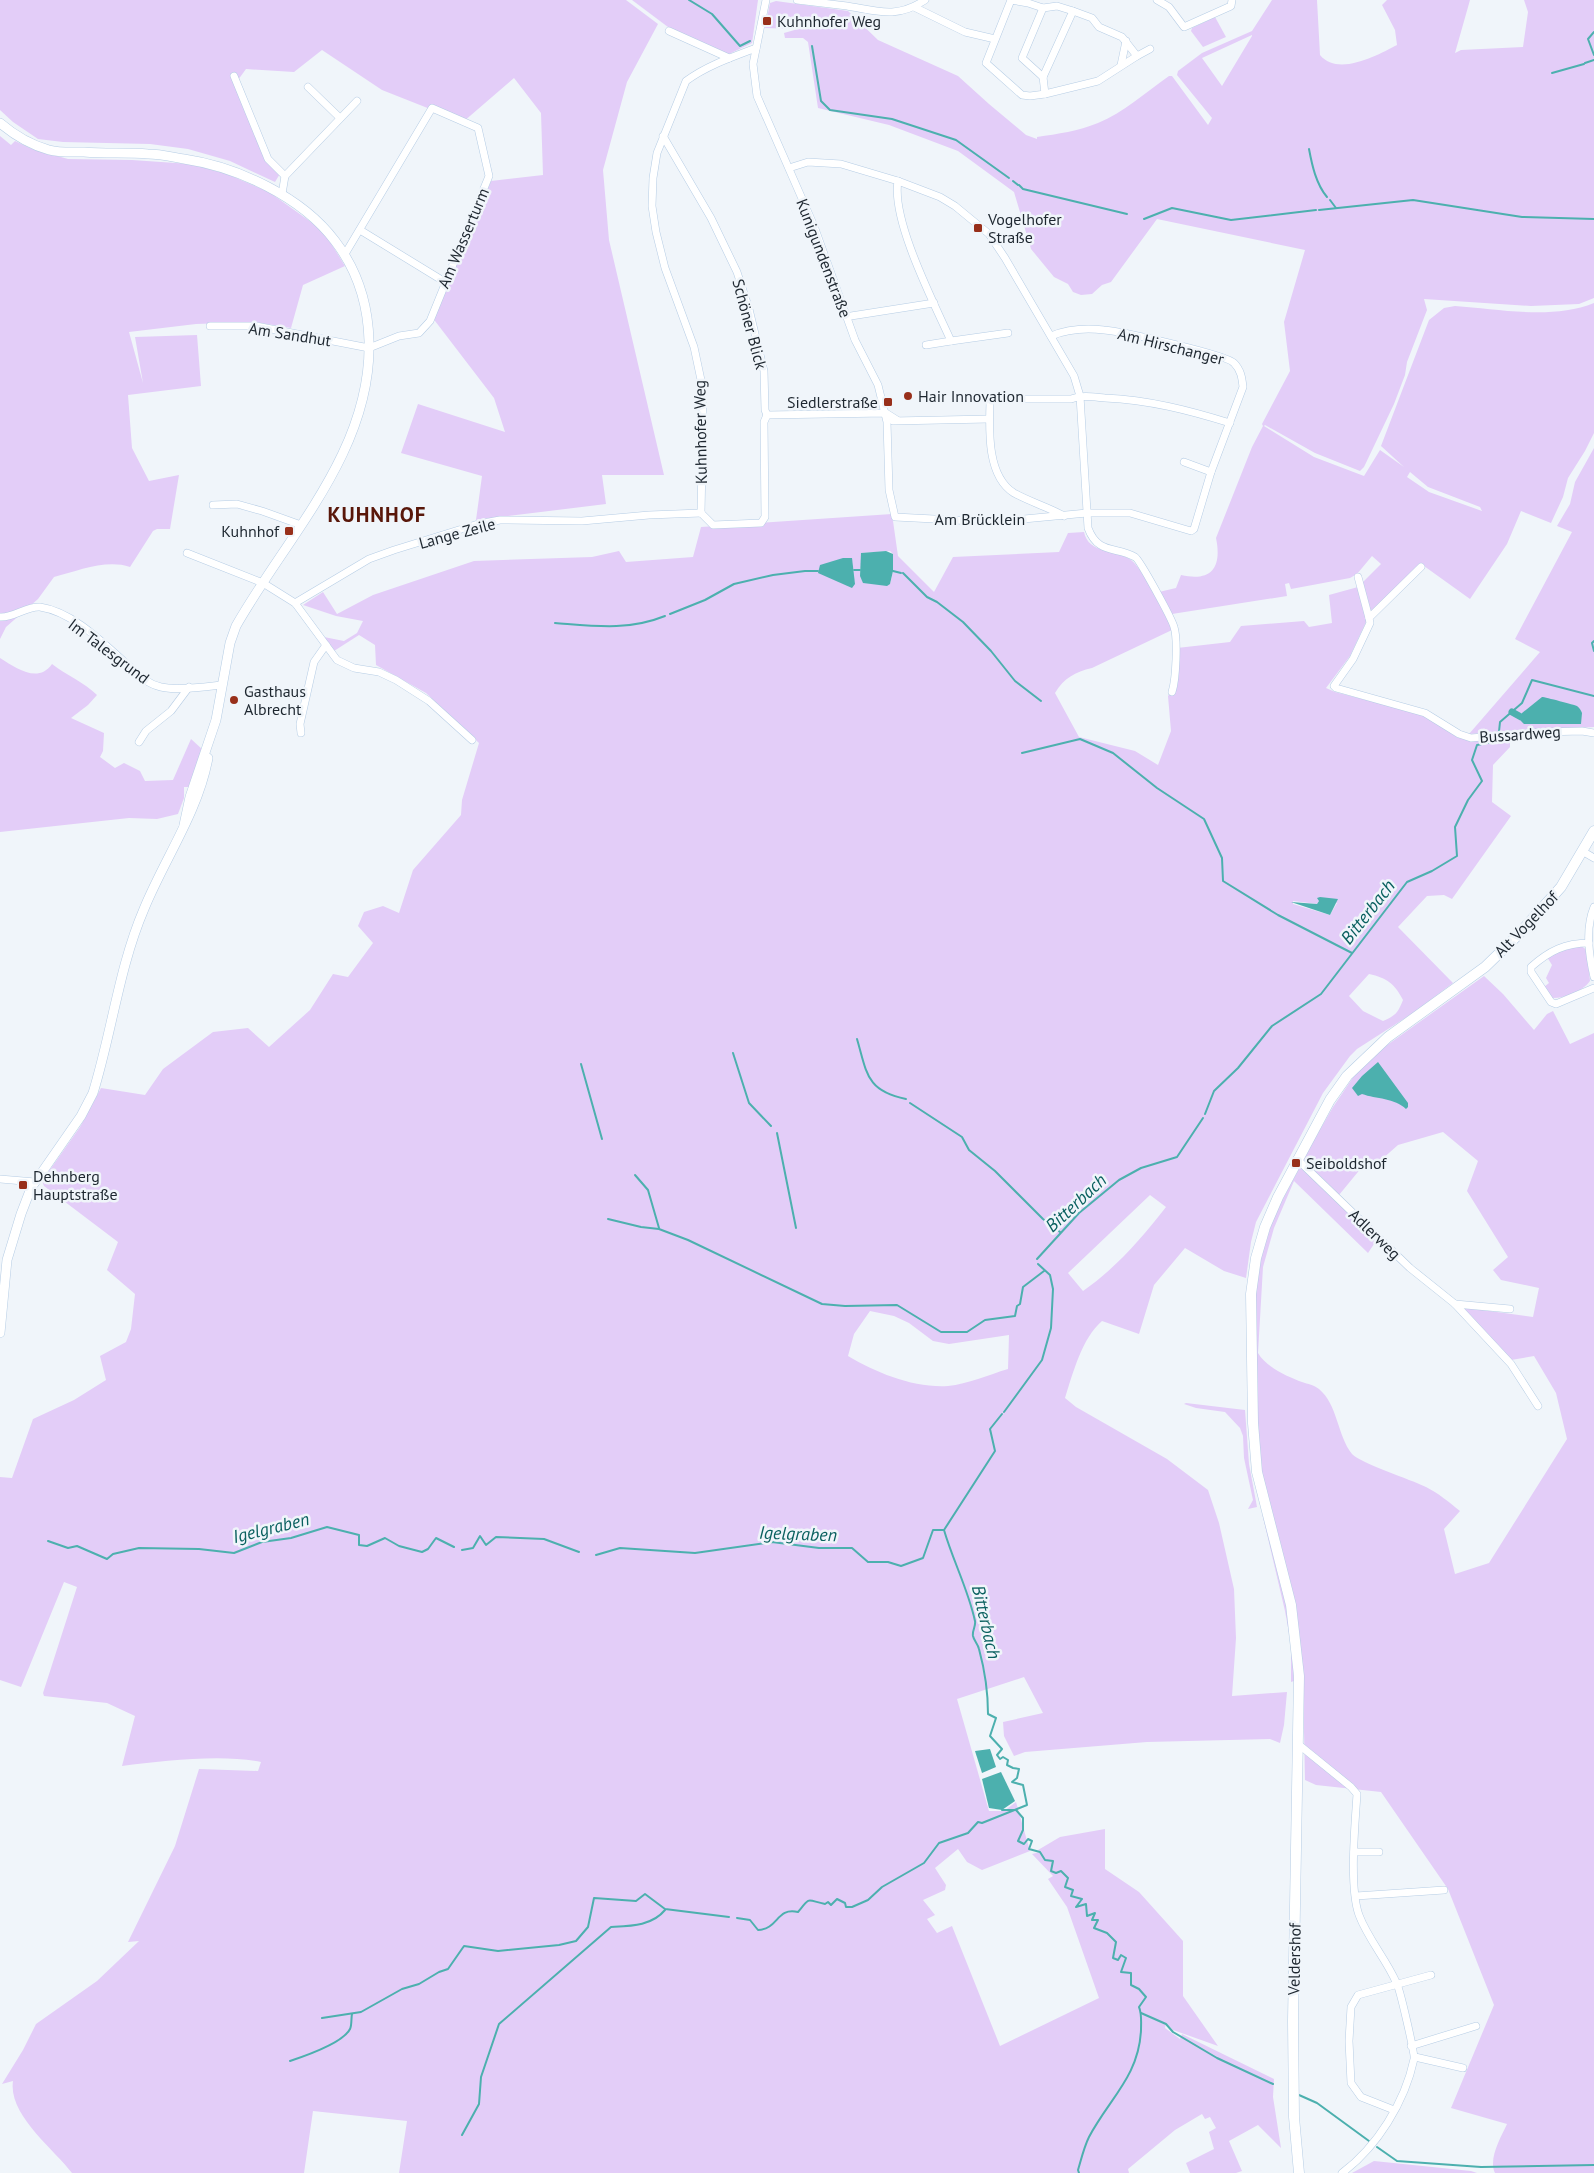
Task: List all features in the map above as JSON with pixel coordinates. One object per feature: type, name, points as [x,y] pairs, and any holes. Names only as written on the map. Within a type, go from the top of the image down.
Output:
[{"type":"main road","name":"Alt Vogelhof","points":[[1298,1160],[1330,1100],[1347,1076],[1388,1037],[1484,966],[1534,919],[1560,887],[1594,831]]},
{"type":"main road","name":"Veldershof","points":[[1298,1160],[1265,1227],[1256,1258],[1251,1294],[1253,1423],[1257,1472],[1293,1614],[1299,1676],[1293,2021],[1294,2117],[1299,2173]]},
{"type":"street","name":"Kunigundenstraße","points":[[766,0],[753,71],[757,96],[814,226],[855,340],[878,384],[886,413],[889,490],[895,517]]},
{"type":"street","points":[[797,0],[848,3],[875,12],[893,13],[914,7],[925,0]]},
{"type":"street","points":[[1137,56],[1122,37],[1099,27],[1092,18],[1057,6],[1043,8],[1011,0],[986,63],[1022,95],[1030,96],[1098,81],[1121,64],[1137,56],[1150,48]]},
{"type":"street","points":[[1157,0],[1169,7],[1184,27],[1231,6],[1232,0]]},
{"type":"street","points":[[914,7],[965,32],[995,39]]},
{"type":"street","points":[[1043,8],[1022,58],[1043,77]]},
{"type":"street","points":[[1045,94],[1043,77],[1073,11]]},
{"type":"street","points":[[669,31],[729,58]]},
{"type":"street","points":[[1121,64],[1126,41]]},
{"type":"street","name":"Kuhnhofer Weg","points":[[701,513],[703,414],[701,380],[694,347],[665,268],[656,232],[652,206],[653,178],[657,152],[686,81],[695,74],[756,48]]},
{"type":"street","points":[[234,76],[268,159],[285,176]]},
{"type":"street","points":[[308,87],[340,118]]},
{"type":"street","points":[[282,194],[285,176],[357,101]]},
{"type":"street","name":"Am Wasserturm","points":[[345,254],[432,108],[478,128],[489,176],[430,321],[419,334],[399,336],[369,348]]},
{"type":"street","points":[[0,123],[29,142],[50,150],[150,154],[189,159],[228,170],[282,194],[309,213],[327,231],[345,254],[355,272],[364,295],[369,318],[367,378],[354,429],[320,497],[236,626],[230,643],[205,771],[196,798],[144,909],[133,939],[93,1093],[81,1116],[35,1182],[21,1214],[10,1247],[4,1277],[0,1333]]},
{"type":"street","name":"Schöner Blick","points":[[664,136],[711,218],[737,272],[749,310],[764,371],[765,410],[767,415],[764,422],[765,517],[760,523],[713,525],[701,513]]},
{"type":"street","points":[[789,168],[808,162],[826,162],[864,170],[940,197],[980,225],[1005,258],[1074,376],[1080,396],[1088,528],[1092,538],[1099,544],[1135,557],[1144,568],[1175,628],[1176,675],[1172,692]]},
{"type":"street","points":[[898,181],[896,192],[904,230],[951,340]]},
{"type":"street","points":[[360,230],[445,282]]},
{"type":"street","points":[[851,316],[934,303]]},
{"type":"street","name":"Am Sandhut","points":[[210,326],[256,326],[369,348]]},
{"type":"street","name":"Am Hirschanger","points":[[1051,336],[1061,332],[1077,330],[1106,330],[1216,355],[1234,362],[1242,376],[1242,387],[1211,472],[1194,529],[1191,531]]},
{"type":"street","points":[[926,345],[1008,332]]},
{"type":"street","points":[[1064,516],[1015,493],[1005,485],[996,472],[990,419],[990,402],[993,399],[1071,399],[1080,396],[1122,399],[1171,405],[1230,422]]},
{"type":"street","points":[[767,415],[886,413],[897,420]]},
{"type":"street","points":[[887,422],[897,420],[990,419]]},
{"type":"street","points":[[1184,462],[1211,472]]},
{"type":"street","points":[[213,505],[237,504],[301,525]]},
{"type":"street","name":"Lange Zeile","points":[[295,603],[369,560],[394,550],[478,524],[500,520],[582,521],[649,514],[701,513]]},
{"type":"street","name":"Am Brücklein","points":[[895,517],[993,522],[1087,513],[1130,513],[1191,531]]},
{"type":"street","points":[[187,553],[263,583],[295,603],[337,660],[354,668],[379,672],[396,680],[430,701],[472,740]]},
{"type":"street","points":[[1358,577],[1369,618],[1422,567]]},
{"type":"street","name":"Im Talesgrund","points":[[0,617],[9,617],[31,608],[41,608],[82,626],[146,682],[161,687],[222,685]]},
{"type":"street","name":"Bussardweg","points":[[1369,618],[1370,623],[1353,659],[1334,686],[1336,688],[1425,713],[1459,734],[1471,738],[1582,731],[1594,733]]},
{"type":"street","points":[[301,733],[300,724],[314,662],[326,645]]},
{"type":"street","points":[[138,742],[146,731],[171,711],[188,687]]},
{"type":"street","points":[[184,825],[194,784],[212,735]]},
{"type":"street","points":[[1582,851],[1594,858]]},
{"type":"street","points":[[1594,907],[1590,920],[1589,943],[1594,977]]},
{"type":"street","points":[[1589,943],[1569,944],[1552,951],[1531,967],[1531,972],[1551,1002],[1556,1004],[1594,988]]},
{"type":"street","name":"Adlerweg","points":[[1298,1160],[1410,1268],[1455,1304],[1511,1364],[1538,1406]]},
{"type":"street","points":[[0,1178],[35,1182]]},
{"type":"street","points":[[1455,1304],[1510,1309]]},
{"type":"street","points":[[1298,1744],[1351,1786],[1357,1794],[1354,1852],[1359,1915],[1397,1984],[1415,2057],[1394,2110],[1380,2136],[1354,2164],[1342,2173]]},
{"type":"street","points":[[1354,1852],[1379,1852]]},
{"type":"street","points":[[1356,1896],[1444,1890]]},
{"type":"street","points":[[1394,2110],[1361,2097],[1351,2082],[1349,2041],[1351,2007],[1358,1995],[1431,1975]]},
{"type":"street","points":[[1411,2046],[1476,2026]]},
{"type":"street","points":[[1415,2057],[1463,2068]]},
{"type":"shaded area","points":[[0,0],[626,0],[658,24],[627,82],[603,170],[609,240],[664,475],[602,475],[606,504],[476,520],[482,476],[401,453],[418,404],[505,432],[494,398],[432,317],[491,181],[543,175],[541,113],[514,78],[463,122],[382,90],[322,50],[294,72],[246,69],[238,80],[267,160],[281,172],[275,182],[230,161],[188,149],[150,144],[63,142],[38,139],[13,122],[0,110]]},
{"type":"shaded area","points":[[632,0],[758,0],[752,43],[727,55],[668,27]]},
{"type":"shaded area","points":[[1272,0],[1317,0],[1320,55],[1328,61],[1337,64],[1347,64],[1369,58],[1397,45],[1395,30],[1382,5],[1387,0],[1470,0],[1455,53],[1461,50],[1523,47],[1528,12],[1524,0],[1594,0],[1594,298],[1579,304],[1531,306],[1424,299],[1427,310],[1407,362],[1405,375],[1394,404],[1364,467],[1360,471],[1315,453],[1264,426],[1314,457],[1364,476],[1380,450],[1404,467],[1381,446],[1429,320],[1444,308],[1455,306],[1543,312],[1578,308],[1594,303],[1594,433],[1568,478],[1563,497],[1551,523],[1521,511],[1507,544],[1470,599],[1424,566],[1370,613],[1362,583],[1381,564],[1372,556],[1357,574],[1350,578],[1291,589],[1289,583],[1285,584],[1287,596],[1172,614],[1159,592],[1176,588],[1181,575],[1192,577],[1207,574],[1216,564],[1216,538],[1252,447],[1263,426],[1262,424],[1290,371],[1284,322],[1305,250],[1157,219],[1111,282],[1102,285],[1092,294],[1081,295],[1073,292],[1068,284],[1054,277],[1031,249],[1014,192],[958,151],[889,125],[818,108],[808,42],[803,38],[785,38],[784,33],[798,29],[765,28],[770,3],[776,1],[848,11],[878,40],[958,76],[1026,135],[1037,139],[1037,137],[1083,128],[1107,119],[1169,76],[1172,76],[1208,125],[1212,118],[1177,75],[1178,71],[1202,53],[1252,31]],"holes":[[[1252,36],[1222,86],[1202,58]],[[1410,472],[1428,487],[1480,507],[1482,511],[1429,492],[1407,477]]]},
{"type":"shaded area","points":[[1215,17],[1226,37],[1203,47],[1191,31],[1192,28]]},
{"type":"shaded area","points":[[0,136],[11,145],[15,141],[32,149],[68,159],[132,160],[190,164],[227,174],[269,192],[311,222],[326,235],[345,266],[303,285],[291,328],[255,322],[196,324],[129,332],[143,383],[135,337],[197,335],[201,386],[128,395],[132,448],[149,481],[179,475],[170,529],[157,529],[153,531],[130,567],[111,564],[102,565],[54,577],[38,599],[6,627],[0,639]]},
{"type":"shaded area","points":[[1594,448],[1594,727],[1469,734],[1540,652],[1515,639],[1572,532],[1557,526],[1570,504],[1575,482]]},
{"type":"shaded area","points":[[892,514],[898,556],[934,592],[953,557],[1059,552],[1068,533],[1084,532],[1091,544],[1097,548],[1125,557],[1136,565],[1154,593],[1172,630],[1092,668],[1080,671],[1062,683],[1055,693],[1079,737],[1135,751],[1158,765],[1171,731],[1168,696],[1176,686],[1177,648],[1230,642],[1241,626],[1304,621],[1309,627],[1332,623],[1329,595],[1358,587],[1367,620],[1350,656],[1326,688],[1424,715],[1461,737],[1510,737],[1510,747],[1493,765],[1492,802],[1511,816],[1452,899],[1444,895],[1427,896],[1398,927],[1453,983],[1413,1013],[1357,1049],[1323,1093],[1256,1222],[1246,1278],[1224,1271],[1185,1248],[1154,1285],[1139,1334],[1102,1321],[1095,1328],[1079,1356],[1065,1398],[1076,1407],[1167,1459],[1208,1490],[1219,1523],[1234,1589],[1236,1638],[1232,1696],[1287,1692],[1284,1725],[1280,1743],[1270,1739],[1147,1742],[1025,1752],[1014,1756],[1004,1736],[1003,1722],[1043,1713],[1024,1677],[957,1699],[989,1811],[1004,1811],[1016,1802],[1030,1851],[982,1870],[967,1862],[958,1849],[935,1868],[946,1885],[945,1890],[923,1900],[935,1915],[927,1919],[937,1933],[952,1926],[1000,2046],[1099,1998],[1067,1907],[1048,1879],[1053,1876],[1032,1854],[1040,1852],[1038,1850],[1060,1837],[1105,1829],[1105,1869],[1139,1892],[1183,1941],[1183,1996],[1218,2046],[1173,2030],[1166,2023],[1165,2028],[1180,2039],[1182,2034],[1274,2079],[1273,2097],[1281,2148],[1258,2125],[1229,2141],[1242,2171],[1236,2173],[1190,2173],[1186,2163],[1214,2149],[1209,2132],[1216,2128],[1210,2117],[1205,2119],[1202,2114],[1175,2130],[1128,2169],[1129,2173],[399,2173],[407,2121],[313,2111],[304,2173],[72,2173],[25,2119],[13,2094],[13,2081],[2,2084],[23,2050],[36,2024],[97,1981],[139,1941],[128,1942],[175,1846],[199,1769],[258,1771],[261,1762],[210,1758],[122,1766],[135,1716],[107,1703],[44,1696],[43,1693],[77,1587],[64,1582],[21,1687],[0,1680],[0,1477],[12,1478],[33,1419],[74,1400],[106,1380],[100,1356],[126,1342],[131,1329],[135,1294],[107,1270],[118,1242],[44,1186],[42,1181],[80,1127],[101,1088],[145,1095],[163,1069],[213,1032],[248,1028],[269,1047],[310,1010],[333,974],[348,977],[373,943],[358,926],[364,912],[383,906],[399,913],[413,870],[461,815],[462,800],[479,743],[426,693],[376,665],[375,645],[359,635],[334,651],[324,637],[344,641],[357,633],[363,621],[336,616],[303,605],[323,592],[337,614],[373,595],[474,561],[592,557],[619,551],[626,562],[693,557],[701,527]],"holes":[[[890,551],[893,554],[893,571],[890,584],[860,576],[862,553]],[[1293,901],[1317,904],[1319,901],[1337,903],[1330,915],[1293,904]],[[1369,974],[1390,982],[1403,1000],[1396,1014],[1383,1021],[1363,1011],[1349,996]],[[1150,1195],[1166,1207],[1128,1252],[1083,1291],[1068,1273]],[[870,1311],[894,1316],[909,1323],[933,1341],[949,1344],[1009,1335],[1008,1369],[956,1385],[922,1385],[883,1373],[848,1356],[854,1334]]]},
{"type":"shaded area","points":[[0,658],[20,670],[34,674],[46,670],[52,664],[92,690],[97,695],[88,705],[71,718],[104,733],[103,751],[100,757],[115,768],[124,763],[140,771],[145,781],[173,780],[191,739],[203,750],[190,787],[184,787],[184,798],[178,814],[157,819],[129,818],[0,832]]},
{"type":"shaded area","points":[[1581,946],[1587,950],[1590,981],[1572,994],[1550,998],[1544,987],[1549,983],[1546,978],[1552,965],[1547,957],[1562,950]]},
{"type":"shaded area","points":[[1484,976],[1503,994],[1534,1030],[1547,1014],[1553,1011],[1570,1044],[1594,1033],[1594,2173],[1495,2173],[1493,2167],[1494,2155],[1507,2124],[1451,2108],[1494,2005],[1448,1889],[1381,1792],[1316,1785],[1305,1780],[1303,1683],[1267,1508],[1257,1445],[1254,1316],[1257,1271],[1277,1210],[1300,1167],[1305,1169],[1378,1238],[1368,1253],[1294,1181],[1274,1228],[1263,1267],[1258,1353],[1266,1363],[1278,1371],[1319,1389],[1330,1403],[1347,1446],[1357,1458],[1426,1487],[1460,1511],[1444,1529],[1455,1574],[1489,1563],[1567,1439],[1556,1393],[1534,1356],[1511,1360],[1460,1307],[1533,1317],[1539,1288],[1501,1280],[1493,1270],[1508,1257],[1467,1191],[1478,1161],[1443,1132],[1398,1145],[1372,1168],[1362,1167],[1339,1195],[1302,1161],[1333,1107],[1356,1073],[1376,1053]]},
{"type":"shaded area","points":[[1184,1404],[1245,1410],[1249,1464],[1257,1507],[1248,1509],[1253,1500],[1244,1458],[1243,1436],[1240,1428],[1225,1412],[1196,1408]]},
{"type":"shaded area","points":[[1262,1513],[1280,1572],[1291,1620],[1294,1681],[1291,1682],[1291,1644]]},
{"type":"shaded area","points":[[1374,2161],[1471,2171],[1477,2173],[1352,2173]]},
{"type":"water","points":[[886,551],[893,554],[893,571],[890,584],[887,586],[863,583],[860,576],[861,553]]},
{"type":"water","points":[[843,558],[852,558],[855,584],[852,588],[818,573],[820,565]]},
{"type":"water","points":[[1542,697],[1577,706],[1582,713],[1581,724],[1524,724],[1521,721],[1522,713]]},
{"type":"water","points":[[1317,898],[1338,899],[1330,915],[1291,902],[1317,904],[1319,901]]},
{"type":"water","points":[[1378,1062],[1408,1103],[1406,1109],[1402,1105],[1391,1101],[1362,1094],[1358,1096],[1352,1088]]},
{"type":"water","points":[[990,1749],[996,1767],[982,1773],[975,1751]]},
{"type":"water","points":[[1001,1772],[1015,1801],[1002,1810],[989,1808],[982,1779]]},
{"type":"waterway","points":[[689,0],[712,14],[740,46],[750,41]]},
{"type":"waterway","name":"Bitterbach","points":[[1594,32],[1588,39],[1594,55]]},
{"type":"waterway","points":[[812,46],[821,101],[830,110],[892,119],[956,140],[1009,178]]},
{"type":"waterway","points":[[1585,63],[1594,60]]},
{"type":"waterway","points":[[1552,73],[1584,64]]},
{"type":"waterway","points":[[1309,149],[1317,180],[1327,197]]},
{"type":"waterway","points":[[1013,181],[1018,185]]},
{"type":"waterway","points":[[1019,185],[1023,189],[1127,214]]},
{"type":"waterway","points":[[1330,200],[1336,208]]},
{"type":"waterway","points":[[1319,210],[1413,200],[1522,217],[1594,219]]},
{"type":"waterway","points":[[1144,219],[1172,208],[1231,220],[1316,210]]},
{"type":"waterway","points":[[854,570],[860,570]]},
{"type":"waterway","points":[[670,614],[705,600],[734,584],[773,575],[818,571]]},
{"type":"waterway","points":[[893,571],[901,573]]},
{"type":"waterway","points":[[903,573],[927,597],[937,602],[963,622],[991,651],[1015,681],[1041,701]]},
{"type":"waterway","points":[[555,623],[624,626],[651,621],[665,616]]},
{"type":"waterway","name":"Bitterbach","points":[[1594,641],[1592,643],[1594,651]]},
{"type":"waterway","name":"Bitterbach","points":[[1205,1114],[1214,1091],[1238,1068],[1272,1026],[1321,994],[1407,882],[1432,871],[1457,856],[1455,827],[1468,800],[1482,781],[1472,760],[1477,745],[1498,741],[1500,722],[1522,703],[1532,680],[1594,696]]},
{"type":"waterway","points":[[1512,712],[1521,717]]},
{"type":"waterway","points":[[1022,753],[1080,739],[1113,753],[1157,788],[1204,819],[1222,858],[1223,881],[1278,915],[1352,953]]},
{"type":"waterway","points":[[857,1039],[870,1079],[883,1091],[906,1099]]},
{"type":"waterway","points":[[733,1053],[749,1103],[771,1126]]},
{"type":"waterway","points":[[581,1064],[602,1139]]},
{"type":"waterway","points":[[910,1103],[962,1137],[969,1150],[995,1171],[1043,1219],[1060,1232]]},
{"type":"waterway","name":"Bitterbach","points":[[1037,1259],[1079,1213],[1119,1180],[1141,1168],[1177,1157],[1203,1118]]},
{"type":"waterway","points":[[777,1133],[796,1228]]},
{"type":"waterway","points":[[635,1175],[648,1190],[659,1228]]},
{"type":"waterway","points":[[608,1219],[641,1227],[659,1229],[688,1240],[822,1304],[845,1306],[897,1305],[941,1332],[967,1332],[985,1320],[1015,1316],[1017,1306],[1020,1304],[1023,1287],[1044,1271]]},
{"type":"waterway","name":"Bitterbach","points":[[1004,1412],[1042,1360],[1051,1328],[1053,1289],[1050,1275],[1038,1264]]},
{"type":"waterway","name":"Bitterbach","points":[[737,1918],[750,1920],[758,1930],[770,1926],[785,1913],[791,1911],[798,1912],[809,1900],[825,1904],[828,1902],[831,1905],[837,1899],[845,1903],[846,1907],[852,1907],[868,1900],[882,1887],[924,1863],[939,1843],[968,1833],[978,1822],[982,1823],[1027,1805],[1023,1785],[1012,1782],[1017,1778],[1019,1769],[1007,1765],[1008,1760],[1003,1757],[1000,1759],[997,1755],[1002,1749],[990,1736],[996,1718],[988,1714],[984,1673],[978,1647],[973,1636],[975,1621],[944,1530],[995,1451],[990,1429],[1002,1414]]},
{"type":"waterway","name":"Igelgraben","points":[[48,1541],[68,1548],[77,1546],[107,1559],[113,1554],[139,1548],[199,1549],[234,1553],[262,1542],[291,1538],[327,1527],[359,1535],[359,1545],[367,1546],[385,1538],[399,1546],[422,1552],[428,1549],[436,1538],[454,1547]]},
{"type":"waterway","name":"Igelgraben","points":[[596,1555],[620,1548],[695,1553],[772,1542],[819,1548],[852,1548],[868,1562],[888,1562],[901,1566],[923,1558],[933,1530],[944,1530]]},
{"type":"waterway","name":"Igelgraben","points":[[462,1550],[473,1548],[480,1536],[486,1545],[496,1537],[544,1539],[579,1552]]},
{"type":"waterway","name":"Bitterbach","points":[[1002,1810],[1016,1810],[1023,1818],[1023,1830],[1018,1841],[1024,1844],[1028,1839],[1032,1841],[1029,1849],[1040,1852],[1045,1860],[1053,1861],[1051,1871],[1056,1873],[1061,1871],[1068,1878],[1065,1887],[1073,1890],[1071,1896],[1082,1899],[1076,1907],[1086,1904],[1087,1916],[1095,1913],[1092,1920],[1098,1920],[1094,1928],[1107,1933],[1116,1942],[1113,1958],[1118,1960],[1121,1955],[1126,1958],[1121,1972],[1131,1973],[1131,1985],[1139,1989],[1146,1997],[1139,2007],[1141,2030],[1135,2061],[1122,2086],[1089,2137],[1078,2170],[1079,2173]]},
{"type":"waterway","points":[[322,2018],[361,2012],[402,1989],[419,1984],[448,1969],[464,1946],[498,1951],[559,1945],[576,1941],[588,1927],[594,1898],[636,1901],[645,1894],[665,1909],[729,1917]]},
{"type":"waterway","points":[[462,2135],[479,2104],[481,2077],[499,2024],[611,1927],[647,1922],[665,1910]]},
{"type":"waterway","points":[[1141,2013],[1166,2024],[1173,2032],[1217,2058],[1273,2084]]},
{"type":"waterway","points":[[290,2061],[340,2039],[350,2029],[352,2014]]},
{"type":"waterway","points":[[1299,2095],[1317,2103],[1369,2141]]},
{"type":"waterway","points":[[1377,2147],[1397,2161],[1481,2167],[1594,2165]]},
{"type":"place","name":"Kuhnhofer Weg","points":[[767,21]]},
{"type":"place","name":"Vogelhofer Straße","points":[[978,228]]},
{"type":"place","name":"Hair Innovation","points":[[908,396]]},
{"type":"place","name":"Siedlerstraße","points":[[888,402]]},
{"type":"place","name":"Kuhnhof","points":[[289,531]]},
{"type":"place","name":"Gasthaus Albrecht","points":[[234,700]]},
{"type":"place","name":"Seiboldshof","points":[[1296,1163]]},
{"type":"place","name":"Dehnberg Hauptstraße","points":[[23,1185]]},
{"type":"district","name":"KUHNHOF","points":[[377,515]]}]
